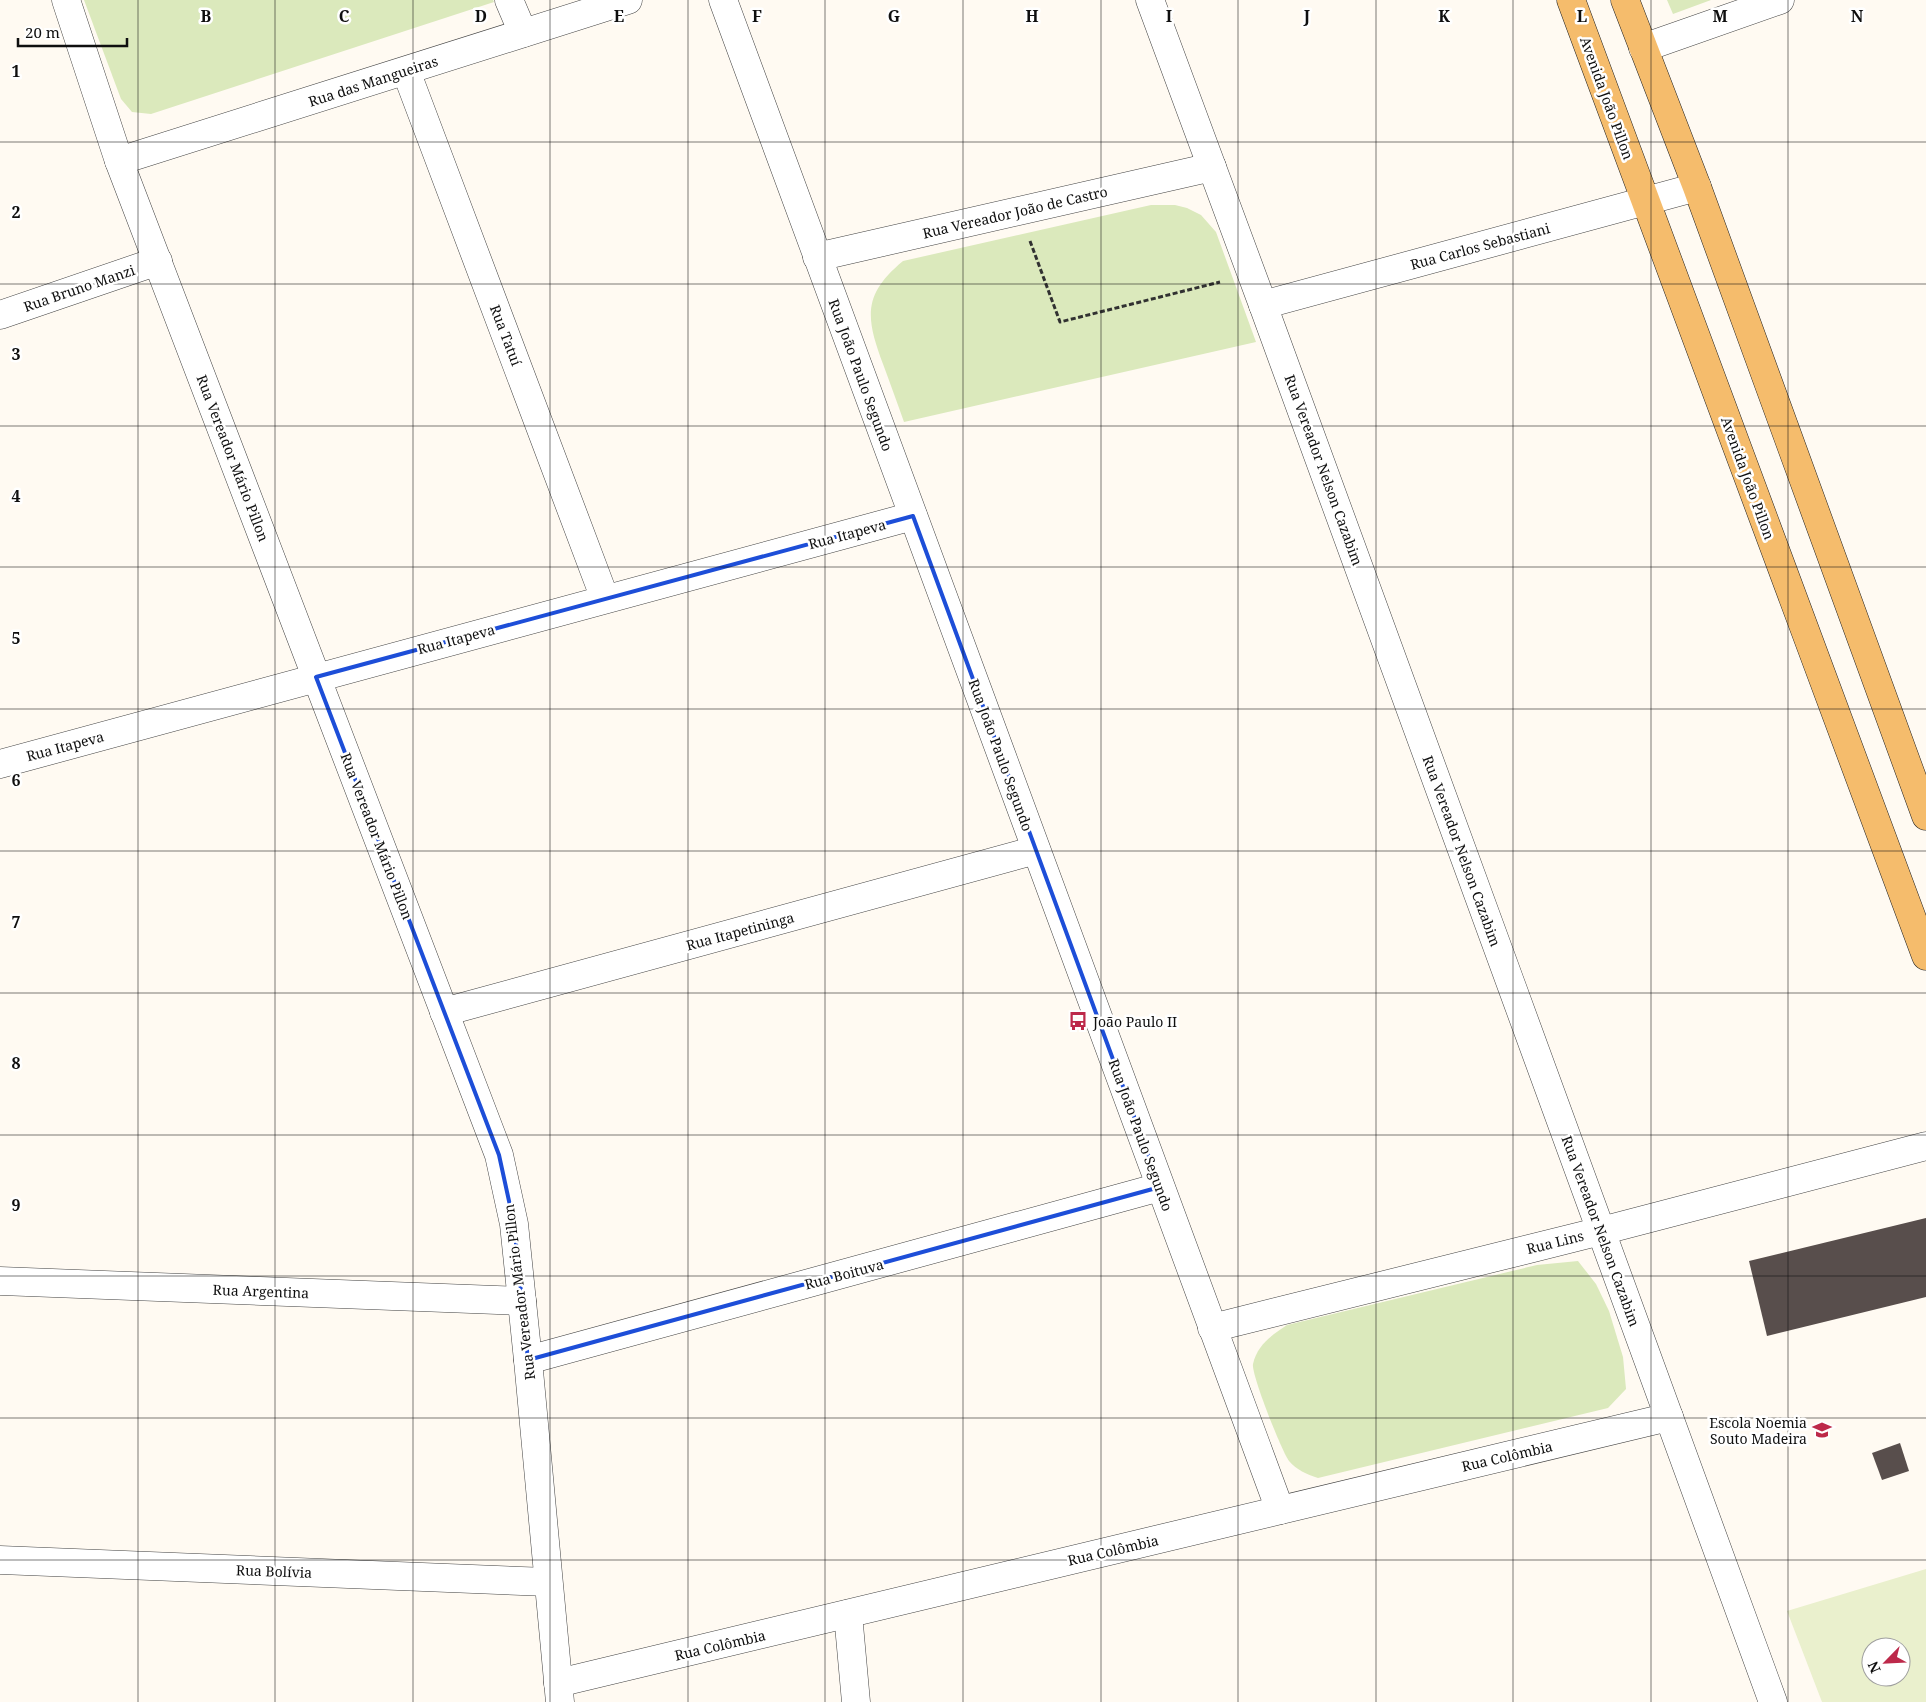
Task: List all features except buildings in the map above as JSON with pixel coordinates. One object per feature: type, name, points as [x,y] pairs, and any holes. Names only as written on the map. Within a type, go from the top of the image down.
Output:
[{"type":"main road","name":"Avenida João Pillon","points":[[1571,0],[1926,956]]},
{"type":"main road","points":[[1626,0],[1697,187],[1926,816]]},
{"type":"street","name":"Rua Vereador Mário Pillon","points":[[66,0],[119,161],[499,1155],[514,1224],[559,1693]]},
{"type":"street","points":[[509,0],[523,33]]},
{"type":"street","name":"Rua das Mangueiras","points":[[119,161],[628,0]]},
{"type":"street","name":"Rua João Paulo Segundo","points":[[723,0],[1280,1510]]},
{"type":"street","name":"Rua Vereador Nelson Cazabim","points":[[1150,0],[1252,274],[1773,1702]]},
{"type":"street","points":[[1643,48],[1780,0]]},
{"type":"street","name":"Rua Tatuí","points":[[406,70],[605,599]]},
{"type":"street","name":"Rua Vereador João de Castro","points":[[818,257],[1212,167]]},
{"type":"street","name":"Rua Carlos Sebastiani","points":[[1263,305],[1697,187]]},
{"type":"street","name":"Rua Bruno Manzi","points":[[0,315],[158,261]]},
{"type":"street","name":"Rua Itapeva","points":[[0,764],[913,516]]},
{"type":"street","name":"Rua Itapetininga","points":[[444,1012],[1036,850]]},
{"type":"street","name":"Rua Lins","points":[[1212,1328],[1601,1231],[1926,1146]]},
{"type":"street","name":"Rua Boituva","points":[[528,1360],[1160,1187]]},
{"type":"street","name":"Rua Argentina","points":[[0,1281],[522,1301]]},
{"type":"street","name":"Rua Colômbia","points":[[559,1693],[848,1614],[1669,1417]]},
{"type":"street","name":"Rua Bolívia","points":[[0,1560],[548,1582]]},
{"type":"street","points":[[848,1614],[856,1702]]},
{"type":"path","points":[[1019,211],[1060,322],[1252,274]]},
{"type":"highlighted area","points":[[913,516],[1160,1187],[528,1360],[514,1224],[499,1155],[316,677]]},
{"type":"green space","points":[[84,0],[493,0],[494,2],[151,114],[132,112],[121,99]]},
{"type":"green space","points":[[1667,0],[1711,0],[1673,14]]},
{"type":"green space","points":[[1151,205],[1175,205],[1187,208],[1201,215],[1216,232],[1256,342],[904,422],[877,348],[871,320],[874,296],[880,285],[903,261]]},
{"type":"green space","points":[[1578,1261],[1596,1284],[1609,1311],[1623,1357],[1626,1389],[1608,1408],[1318,1478],[1295,1467],[1289,1461],[1268,1413],[1253,1364],[1262,1346],[1281,1329],[1287,1325],[1537,1265]]},
{"type":"green space","points":[[1926,1569],[1926,1702],[1822,1702],[1787,1611]]},
{"type":"place","name":"João Paulo II","points":[[1078,1021]]},
{"type":"place","name":"Escola Noemia Souto Madeira","points":[[1822,1430]]}]
